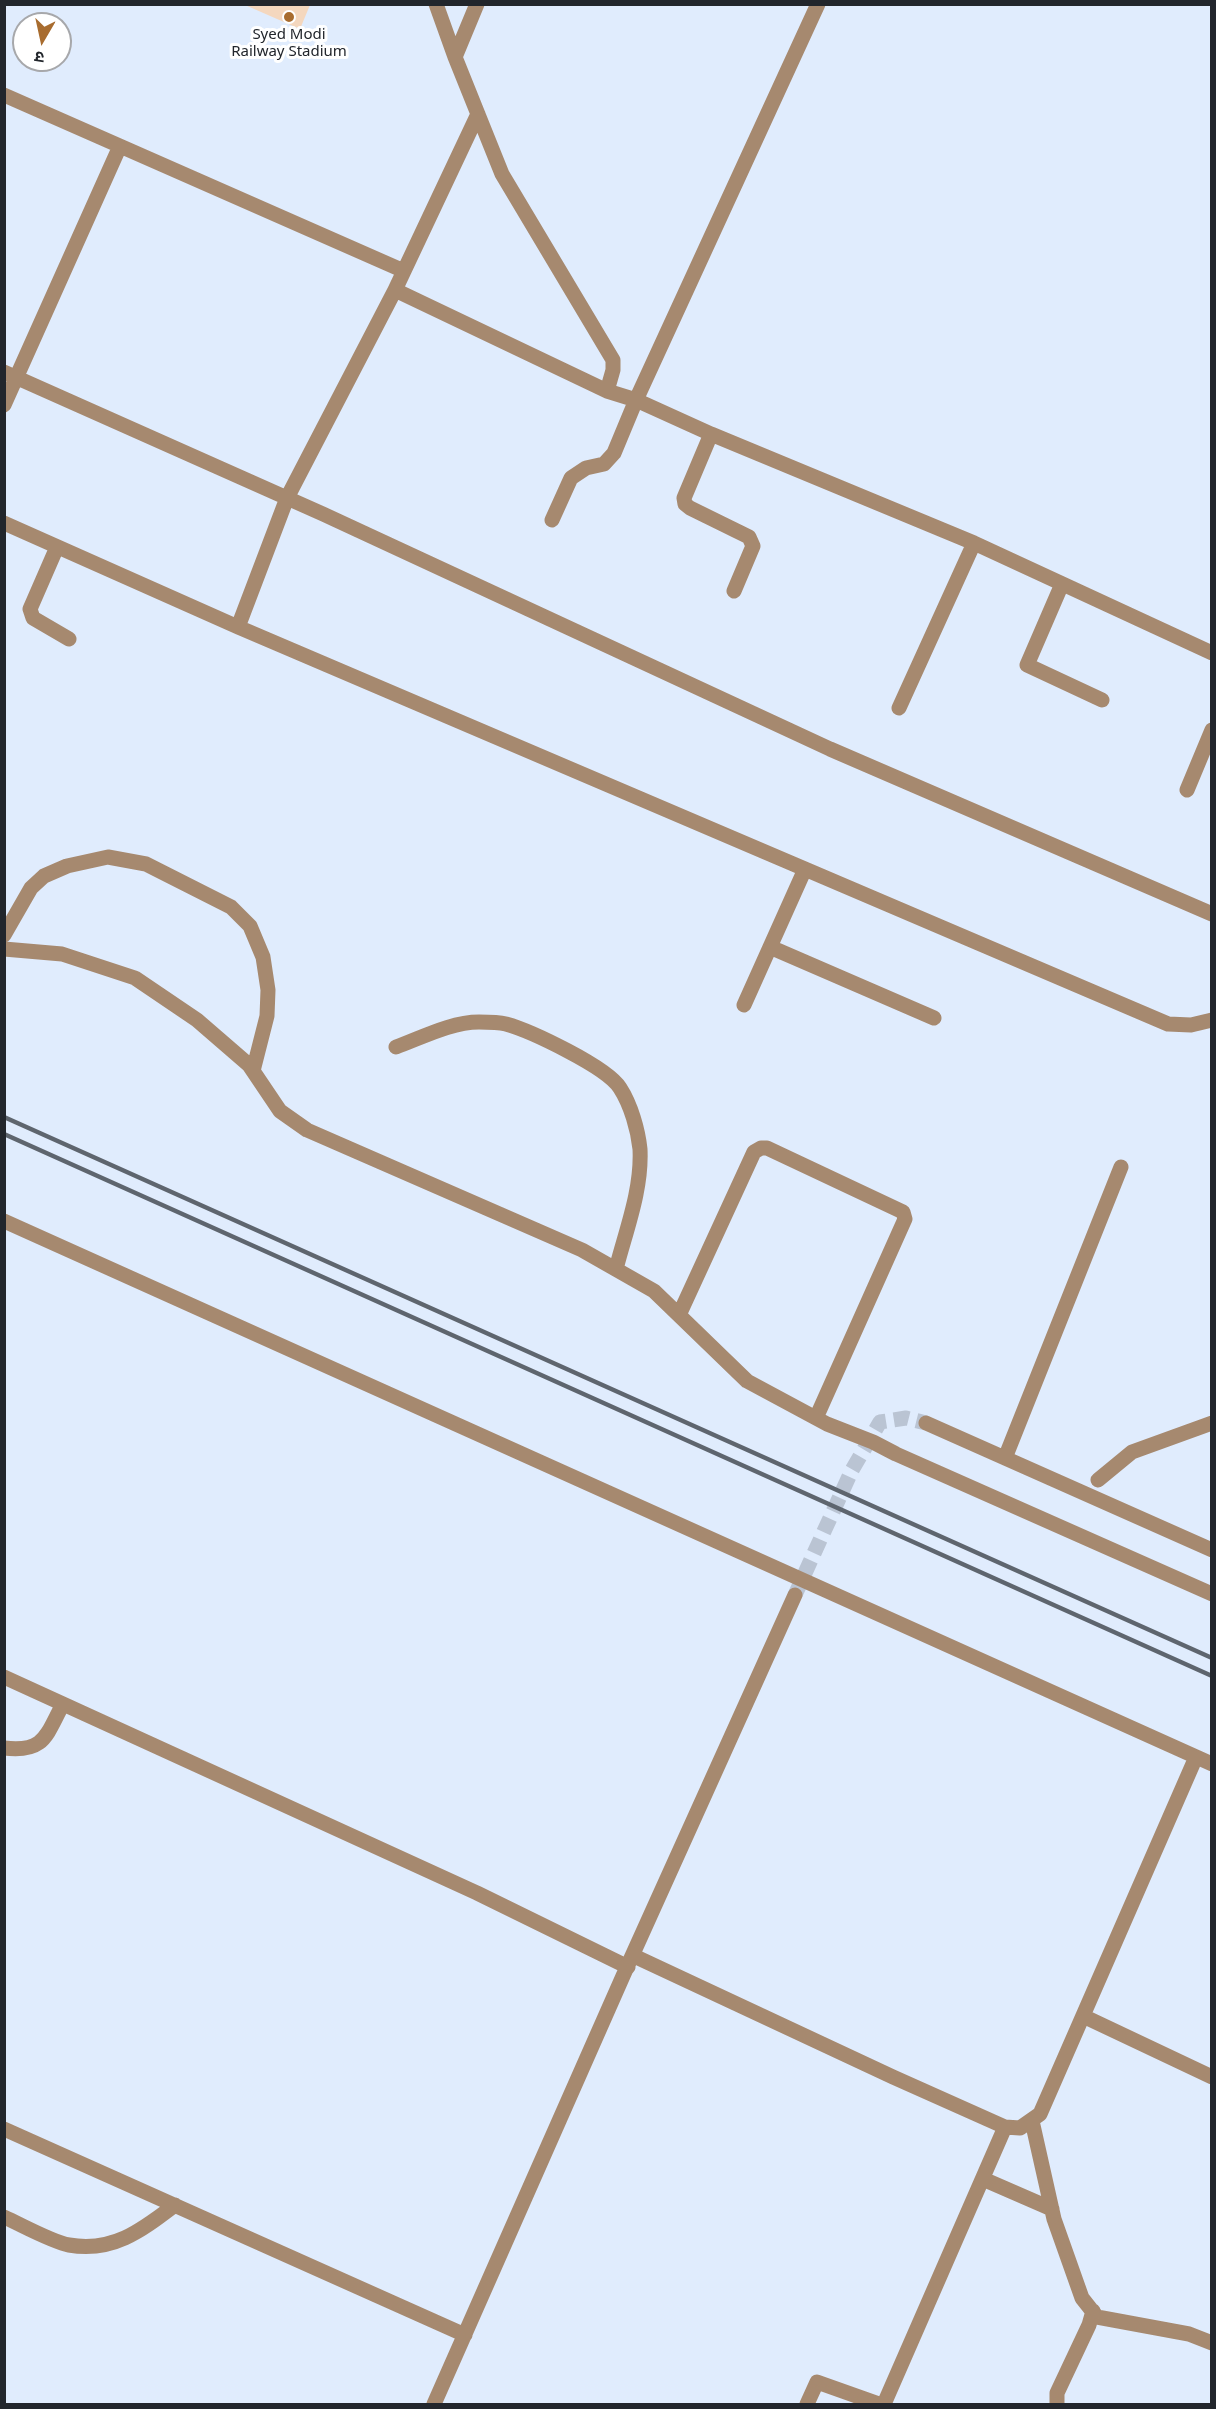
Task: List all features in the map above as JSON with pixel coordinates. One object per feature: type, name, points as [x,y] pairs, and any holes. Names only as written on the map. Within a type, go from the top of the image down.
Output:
[{"type":"street","points":[[436,4],[502,174],[613,360],[613,370],[607,391]]},
{"type":"street","points":[[455,57],[477,4]]},
{"type":"street","points":[[552,520],[571,478],[586,468],[604,464],[614,453],[636,400],[818,4]]},
{"type":"street","points":[[4,95],[404,271]]},
{"type":"street","points":[[238,627],[287,498],[395,290],[478,114]]},
{"type":"street","points":[[4,405],[11,374],[120,146]]},
{"type":"street","points":[[395,290],[607,391],[636,400],[711,434],[974,543],[1212,653]]},
{"type":"street","points":[[11,374],[287,498],[830,749],[1212,914]]},
{"type":"street","points":[[711,434],[684,498],[685,504],[690,508],[749,537],[752,541],[753,546],[734,591]]},
{"type":"street","points":[[4,523],[238,627],[1168,1024],[1191,1025],[1212,1020]]},
{"type":"street","points":[[900,708],[974,543]]},
{"type":"street","points":[[57,547],[30,609],[30,614],[69,639]]},
{"type":"street","points":[[1062,584],[1027,665],[1102,700]]},
{"type":"street","points":[[1187,790],[1212,730]]},
{"type":"street","points":[[4,935],[31,888],[44,876],[67,866],[108,857],[146,864],[231,908],[250,926],[263,957],[268,990],[267,1016],[253,1071]]},
{"type":"street","points":[[744,1005],[805,869]]},
{"type":"street","points":[[770,947],[934,1017]]},
{"type":"street","points":[[4,949],[62,954],[135,978],[197,1020],[249,1065],[280,1111],[307,1130],[582,1250],[616,1269],[654,1292],[747,1381],[816,1418],[1212,1594]]},
{"type":"street","points":[[396,1047],[448,1028],[476,1022],[505,1024],[577,1056],[604,1072],[620,1088],[634,1120],[640,1148],[638,1186],[616,1269]]},
{"type":"street","points":[[679,1315],[754,1152],[761,1148],[767,1148],[903,1212],[905,1219],[816,1418]]},
{"type":"street","points":[[1005,1458],[1121,1167]]},
{"type":"street","points":[[4,1221],[1212,1764]]},
{"type":"street","points":[[926,1423],[1212,1550]]},
{"type":"street","points":[[1098,1480],[1132,1452],[1212,1424]]},
{"type":"street","points":[[434,2404],[795,1595]]},
{"type":"street","points":[[4,1677],[477,1893],[1005,2127],[1020,2128],[1040,2114],[1196,1757]]},
{"type":"street","points":[[4,1748],[21,1750],[33,1748],[42,1741],[63,1704]]},
{"type":"street","points":[[1083,2016],[1212,2077]]},
{"type":"street","points":[[1032,2121],[1052,2209],[1082,2298],[1097,2317],[1189,2334],[1212,2343]]},
{"type":"street","points":[[884,2404],[1005,2127]]},
{"type":"street","points":[[4,2129],[465,2335]]},
{"type":"street","points":[[983,2179],[1052,2209]]},
{"type":"street","points":[[4,2217],[68,2245],[88,2246],[110,2244],[138,2233],[175,2205]]},
{"type":"street","points":[[1057,2404],[1057,2393],[1093,2311]]},
{"type":"street","points":[[807,2404],[817,2382],[879,2404]]},
{"type":"shaded area","name":"Syed Modi Railway Stadium","points":[[245,5],[310,5],[300,29]]},
{"type":"tunnel","points":[[795,1595],[852,1470],[880,1422],[906,1418],[926,1423]]},
{"type":"railway","points":[[4,1117],[1212,1658]]},
{"type":"railway","points":[[4,1134],[1212,1676]]},
{"type":"place","name":"Syed Modi Railway Stadium","points":[[289,17]]}]
